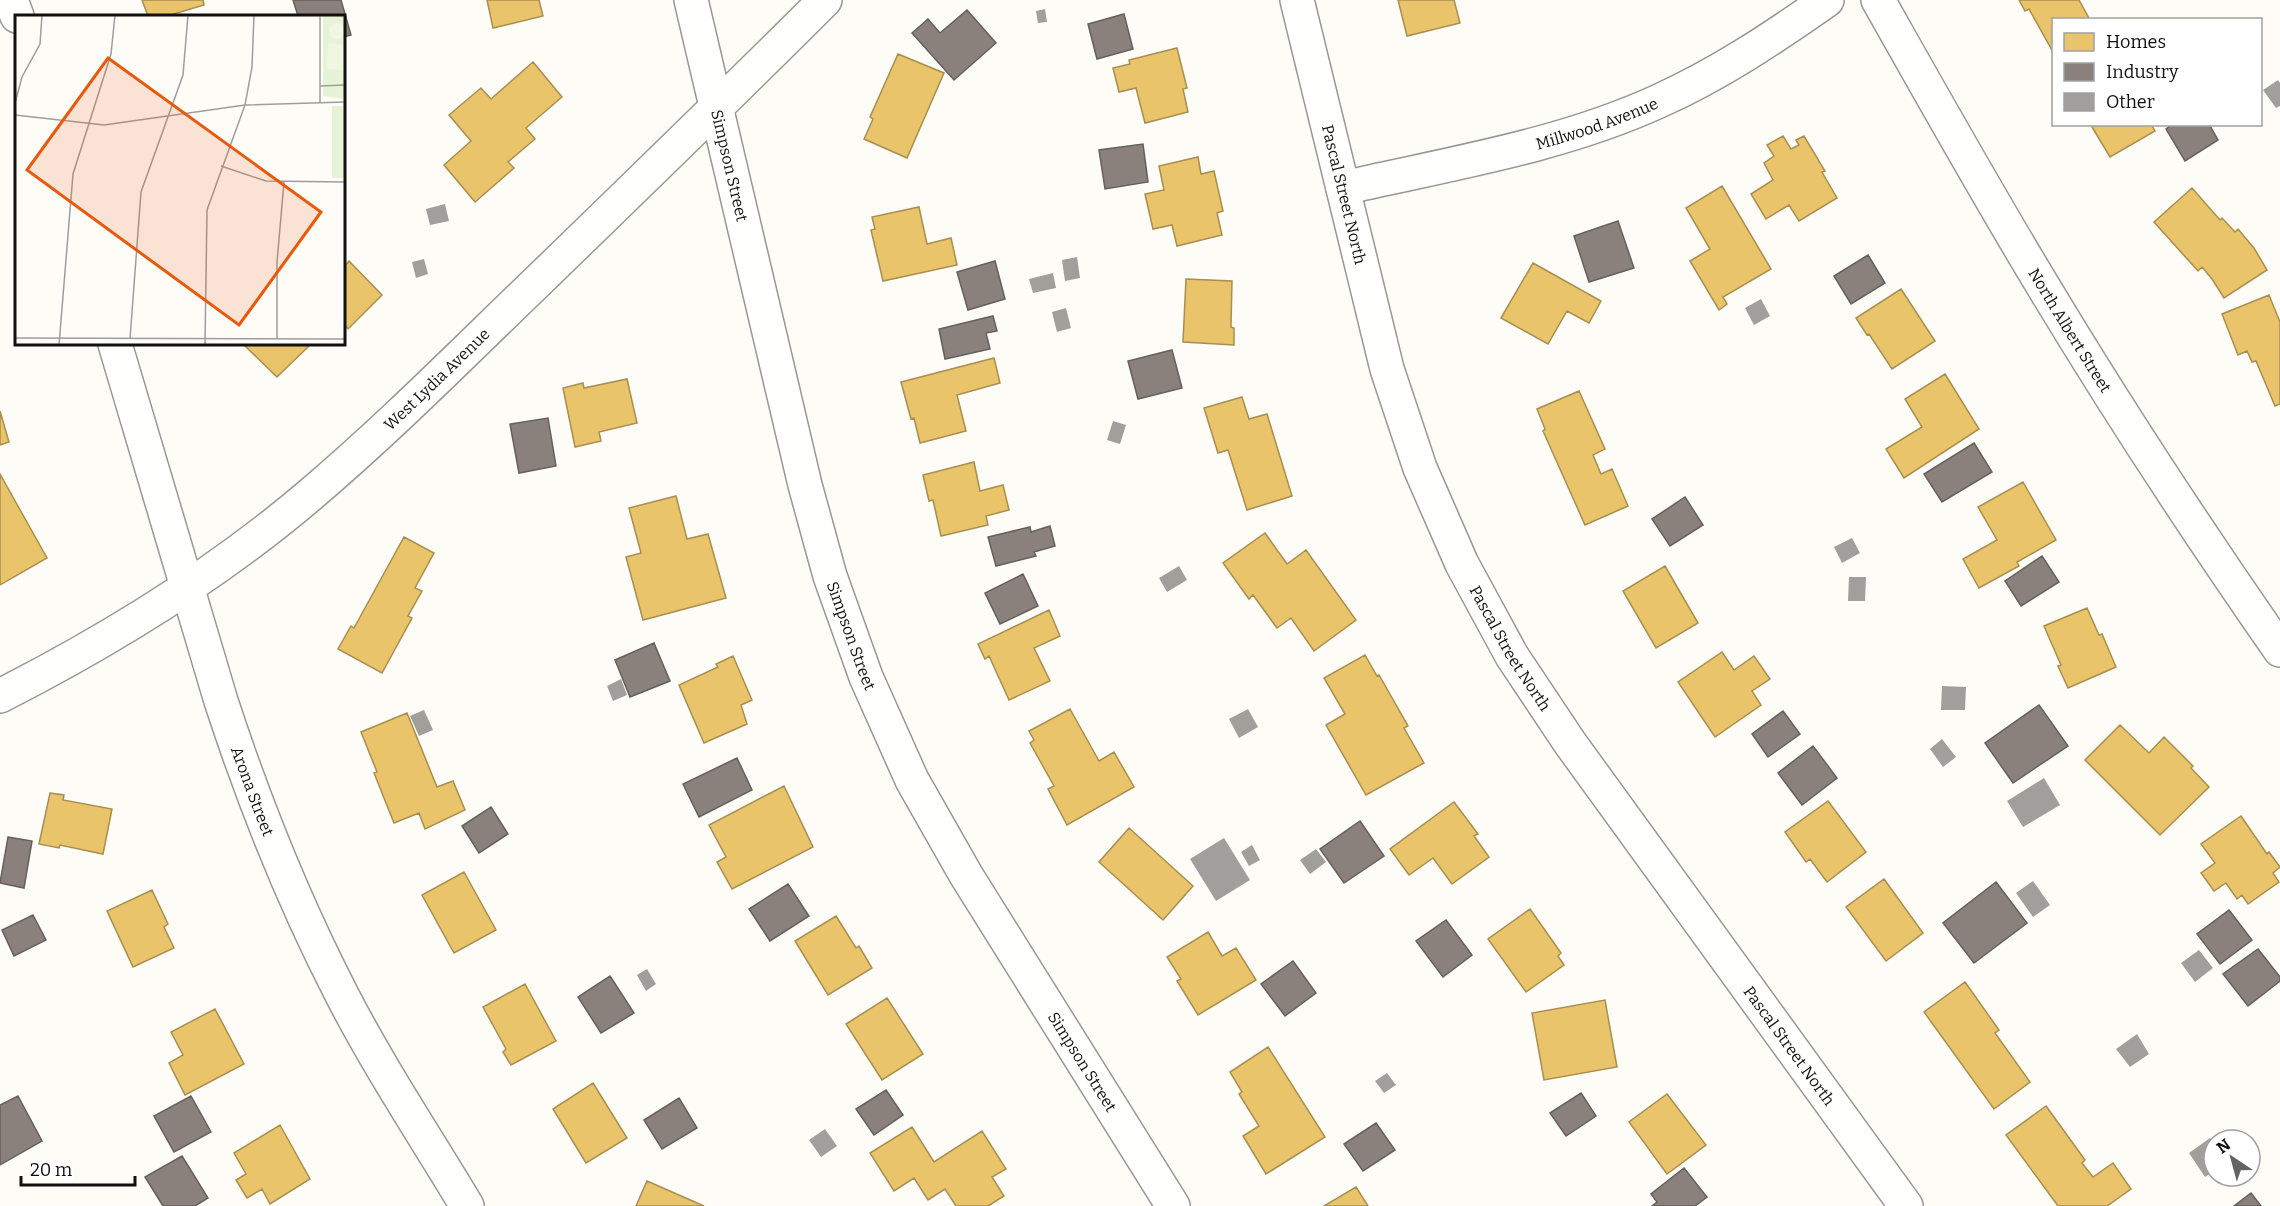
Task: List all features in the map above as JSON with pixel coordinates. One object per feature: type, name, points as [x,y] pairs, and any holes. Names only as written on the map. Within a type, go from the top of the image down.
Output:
[{"type":"street","points":[[11,0],[16,15]]},
{"type":"street","name":"Simpson Street","points":[[691,0],[805,485],[830,576],[866,677],[912,780],[966,875],[1173,1206]]},
{"type":"street","name":"West Lydia Avenue","points":[[0,696],[95,646],[187,588],[217,568],[309,496],[395,419],[825,0]]},
{"type":"street","name":"Pascal Street North","points":[[1297,0],[1387,369],[1420,468],[1462,564],[1512,656],[1570,743],[1906,1206]]},
{"type":"street","name":"Millwood Avenue","points":[[1343,188],[1568,134],[1658,102],[1734,63],[1827,0]]},
{"type":"street","name":"North Albert Street","points":[[1878,0],[2036,275],[2091,364],[2223,568],[2280,650]]},
{"type":"street","name":"Arona Street","points":[[115,345],[239,756],[280,864],[342,996],[467,1206]]},
{"type":"building: Homes","points":[[142,0],[203,0],[204,5],[170,15],[148,15]]},
{"type":"building: Homes","points":[[487,0],[539,0],[543,16],[493,28]]},
{"type":"building: Homes","points":[[1398,0],[1454,0],[1460,23],[1407,36]]},
{"type":"building: Homes","points":[[2019,0],[2079,0],[2089,18],[2052,18],[2052,50],[2029,9],[2025,11]]},
{"type":"building: Homes","points":[[1177,48],[1187,88],[1183,89],[1188,112],[1145,123],[1136,88],[1119,92],[1113,68],[1130,64],[1129,60]]},
{"type":"building: Homes","points":[[898,54],[944,73],[907,158],[864,139],[873,119],[870,117]]},
{"type":"building: Homes","points":[[533,62],[562,97],[526,128],[535,139],[508,162],[514,168],[475,202],[444,165],[471,141],[449,115],[481,88],[491,99]]},
{"type":"building: Homes","points":[[2152,126],[2155,131],[2110,157],[2092,127]]},
{"type":"building: Homes","points":[[1783,136],[1791,149],[1799,145],[1796,140],[1804,136],[1825,171],[1822,172],[1837,198],[1799,221],[1789,205],[1766,219],[1751,194],[1773,180],[1764,163],[1774,156],[1767,145]]},
{"type":"building: Homes","points":[[1198,157],[1201,174],[1214,171],[1223,211],[1217,213],[1222,235],[1177,246],[1172,225],[1153,229],[1145,194],[1164,190],[1159,166]]},
{"type":"building: Homes","points":[[1722,186],[1771,269],[1723,297],[1727,304],[1719,310],[1690,261],[1710,249],[1686,208]]},
{"type":"building: Homes","points":[[2192,188],[2220,220],[2222,218],[2235,232],[2238,229],[2254,248],[2267,270],[2224,298],[2202,267],[2198,271],[2154,222]]},
{"type":"building: Homes","points":[[919,207],[927,244],[951,238],[957,265],[883,281],[871,230],[875,229],[872,217]]},
{"type":"building: Homes","points":[[349,261],[382,295],[348,329],[345,325],[345,266]]},
{"type":"building: Homes","points":[[1533,263],[1601,301],[1589,323],[1567,311],[1548,344],[1501,318]]},
{"type":"building: Homes","points":[[1186,279],[1232,281],[1231,327],[1234,328],[1234,345],[1183,342]]},
{"type":"building: Homes","points":[[1901,289],[1935,341],[1892,369],[1856,318]]},
{"type":"building: Homes","points":[[2269,295],[2280,322],[2280,404],[2275,406],[2256,361],[2252,362],[2247,351],[2238,355],[2222,314]]},
{"type":"building: Homes","points":[[244,345],[310,345],[277,377]]},
{"type":"building: Homes","points":[[994,358],[1000,383],[957,395],[966,431],[920,443],[901,382]]},
{"type":"building: Homes","points":[[1945,374],[1979,429],[1904,478],[1886,449],[1922,427],[1905,399]]},
{"type":"building: Homes","points":[[627,379],[637,423],[599,432],[601,441],[575,447],[563,388],[583,383],[584,388]]},
{"type":"building: Homes","points":[[1579,391],[1605,449],[1593,455],[1601,474],[1612,469],[1628,506],[1585,525],[1543,431],[1545,429],[1537,409]]},
{"type":"building: Homes","points":[[1242,397],[1249,419],[1267,414],[1292,496],[1247,510],[1228,450],[1218,453],[1204,408]]},
{"type":"building: Homes","points":[[0,411],[9,442],[0,445]]},
{"type":"building: Homes","points":[[974,462],[980,491],[1003,485],[1009,510],[986,516],[988,525],[941,536],[933,500],[929,501],[923,475]]},
{"type":"building: Homes","points":[[0,474],[47,558],[0,585]]},
{"type":"building: Homes","points":[[2023,482],[2056,540],[2017,562],[2019,566],[1979,588],[1963,559],[1997,540],[1978,507]]},
{"type":"building: Homes","points":[[676,496],[687,539],[708,534],[726,598],[643,620],[626,557],[641,553],[629,508]]},
{"type":"building: Homes","points":[[1265,533],[1287,564],[1306,550],[1356,620],[1314,651],[1291,618],[1277,628],[1253,595],[1249,599],[1223,563]]},
{"type":"building: Homes","points":[[404,537],[434,553],[415,588],[422,591],[408,616],[412,618],[382,673],[338,649],[351,626],[354,628]]},
{"type":"building: Homes","points":[[1665,566],[1698,623],[1656,648],[1623,591]]},
{"type":"building: Homes","points":[[2087,608],[2099,635],[2102,634],[2116,667],[2068,688],[2044,626]]},
{"type":"building: Homes","points":[[1049,610],[1060,636],[1034,648],[1050,681],[1009,700],[989,656],[985,659],[978,644]]},
{"type":"building: Homes","points":[[1722,652],[1734,670],[1754,656],[1770,679],[1752,691],[1761,705],[1715,737],[1678,682]]},
{"type":"building: Homes","points":[[1365,655],[1408,726],[1404,728],[1424,763],[1366,795],[1326,725],[1345,714],[1324,678]]},
{"type":"building: Homes","points":[[733,656],[752,700],[741,705],[747,724],[704,743],[679,685],[718,667],[716,664]]},
{"type":"building: Homes","points":[[1070,709],[1099,761],[1114,752],[1134,787],[1067,825],[1048,789],[1054,786],[1030,743],[1034,740],[1029,731]]},
{"type":"building: Homes","points":[[407,713],[437,787],[453,781],[465,810],[425,829],[419,813],[394,823],[361,732]]},
{"type":"building: Homes","points":[[2120,725],[2149,753],[2164,737],[2193,766],[2191,768],[2209,787],[2160,835],[2085,760]]},
{"type":"building: Homes","points":[[784,786],[813,847],[732,889],[717,862],[726,857],[709,825]]},
{"type":"building: Homes","points":[[50,793],[64,795],[63,800],[112,809],[103,854],[60,845],[59,848],[39,844]]},
{"type":"building: Homes","points":[[1828,801],[1866,852],[1827,882],[1810,859],[1806,862],[1785,832]]},
{"type":"building: Homes","points":[[1454,802],[1478,834],[1474,836],[1489,857],[1452,884],[1433,858],[1409,875],[1390,849]]},
{"type":"building: Homes","points":[[2241,816],[2267,854],[2269,852],[2280,867],[2273,873],[2279,882],[2248,904],[2242,895],[2237,899],[2226,883],[2214,891],[2201,873],[2215,863],[2201,844]]},
{"type":"building: Homes","points":[[1129,828],[1193,886],[1163,920],[1099,862]]},
{"type":"building: Homes","points":[[464,872],[496,930],[454,953],[422,895]]},
{"type":"building: Homes","points":[[1884,879],[1923,933],[1886,961],[1846,907]]},
{"type":"building: Homes","points":[[152,890],[168,924],[164,927],[174,948],[133,967],[107,911]]},
{"type":"building: Homes","points":[[1530,909],[1561,953],[1558,956],[1564,965],[1526,992],[1488,939]]},
{"type":"building: Homes","points":[[836,916],[856,948],[859,946],[872,968],[828,995],[795,941]]},
{"type":"building: Homes","points":[[1208,932],[1222,956],[1236,948],[1256,980],[1198,1015],[1177,981],[1181,979],[1167,957]]},
{"type":"building: Homes","points":[[1965,982],[1999,1030],[1995,1033],[2030,1082],[1994,1109],[1924,1012]]},
{"type":"building: Homes","points":[[525,984],[556,1041],[511,1065],[503,1052],[506,1049],[483,1007]]},
{"type":"building: Homes","points":[[887,998],[923,1054],[882,1080],[846,1024]]},
{"type":"building: Homes","points":[[1605,1000],[1617,1067],[1544,1080],[1532,1013]]},
{"type":"building: Homes","points":[[215,1009],[244,1064],[185,1095],[169,1063],[183,1055],[171,1032]]},
{"type":"building: Homes","points":[[1268,1047],[1325,1137],[1266,1174],[1243,1136],[1259,1126],[1239,1094],[1242,1092],[1230,1072]]},
{"type":"building: Homes","points":[[593,1083],[627,1138],[586,1163],[553,1109]]},
{"type":"building: Homes","points":[[1667,1094],[1706,1145],[1667,1174],[1629,1122]]},
{"type":"building: Homes","points":[[2046,1106],[2085,1160],[2082,1163],[2093,1177],[2113,1163],[2131,1189],[2107,1206],[2058,1206],[2006,1135]]},
{"type":"building: Homes","points":[[280,1125],[310,1179],[270,1204],[262,1189],[247,1198],[236,1180],[246,1174],[234,1153]]},
{"type":"building: Homes","points":[[912,1127],[934,1162],[982,1131],[1006,1169],[992,1177],[1004,1196],[988,1206],[956,1206],[945,1189],[928,1200],[914,1178],[894,1191],[870,1153]]},
{"type":"building: Homes","points":[[647,1181],[704,1206],[636,1206]]},
{"type":"building: Homes","points":[[1356,1187],[1368,1206],[1324,1206]]},
{"type":"building: Industry","points":[[293,0],[341,0],[351,35],[345,37],[345,15],[298,15]]},
{"type":"building: Industry","points":[[967,10],[996,43],[954,80],[912,33],[928,19],[940,33]]},
{"type":"building: Industry","points":[[1124,14],[1133,49],[1097,59],[1088,24]]},
{"type":"building: Industry","points":[[2170,126],[2210,126],[2218,140],[2185,161],[2166,129]]},
{"type":"building: Industry","points":[[1143,144],[1148,182],[1105,189],[1099,150]]},
{"type":"building: Industry","points":[[1618,221],[1634,268],[1589,282],[1574,236]]},
{"type":"building: Industry","points":[[1868,255],[1885,283],[1851,304],[1834,276]]},
{"type":"building: Industry","points":[[995,261],[1005,299],[968,310],[957,272]]},
{"type":"building: Industry","points":[[993,316],[997,331],[986,333],[990,349],[945,359],[939,329]]},
{"type":"building: Industry","points":[[1172,350],[1182,388],[1138,399],[1128,361]]},
{"type":"building: Industry","points":[[548,418],[556,466],[519,473],[510,424]]},
{"type":"building: Industry","points":[[1974,443],[1992,472],[1942,502],[1924,474]]},
{"type":"building: Industry","points":[[1685,497],[1703,525],[1670,546],[1652,519]]},
{"type":"building: Industry","points":[[1050,526],[1055,546],[1034,552],[1036,556],[996,566],[988,537],[1030,527],[1031,532]]},
{"type":"building: Industry","points":[[2042,556],[2059,582],[2021,606],[2005,581]]},
{"type":"building: Industry","points":[[1023,574],[1038,606],[1000,624],[985,593]]},
{"type":"building: Industry","points":[[654,643],[670,681],[630,697],[615,660]]},
{"type":"building: Industry","points":[[2039,705],[2068,746],[2013,783],[1985,743]]},
{"type":"building: Industry","points":[[1783,711],[1800,734],[1768,757],[1752,734]]},
{"type":"building: Industry","points":[[1813,746],[1837,778],[1802,805],[1778,773]]},
{"type":"building: Industry","points":[[737,758],[752,790],[699,817],[683,784]]},
{"type":"building: Industry","points":[[491,807],[508,834],[479,853],[462,826]]},
{"type":"building: Industry","points":[[1360,821],[1384,856],[1344,883],[1320,849]]},
{"type":"building: Industry","points":[[8,837],[32,841],[24,888],[0,883]]},
{"type":"building: Industry","points":[[1996,882],[2027,923],[1974,963],[1943,923]]},
{"type":"building: Industry","points":[[788,884],[809,916],[770,941],[749,909]]},
{"type":"building: Industry","points":[[2229,910],[2252,940],[2220,964],[2197,934]]},
{"type":"building: Industry","points":[[33,915],[46,940],[14,956],[2,930]]},
{"type":"building: Industry","points":[[1446,920],[1472,955],[1443,977],[1416,941]]},
{"type":"building: Industry","points":[[2258,949],[2280,977],[2280,981],[2248,1006],[2223,974]]},
{"type":"building: Industry","points":[[1293,961],[1316,993],[1285,1016],[1261,984]]},
{"type":"building: Industry","points":[[610,976],[634,1013],[601,1033],[578,997]]},
{"type":"building: Industry","points":[[886,1090],[903,1115],[874,1135],[856,1109]]},
{"type":"building: Industry","points":[[1581,1093],[1596,1116],[1566,1136],[1550,1113]]},
{"type":"building: Industry","points":[[18,1096],[42,1141],[0,1165],[0,1105]]},
{"type":"building: Industry","points":[[191,1096],[211,1132],[174,1152],[154,1116]]},
{"type":"building: Industry","points":[[679,1098],[697,1128],[662,1149],[644,1120]]},
{"type":"building: Industry","points":[[1376,1123],[1395,1150],[1363,1171],[1344,1144]]},
{"type":"building: Industry","points":[[182,1156],[208,1198],[195,1206],[163,1206],[145,1177]]},
{"type":"building: Industry","points":[[1684,1168],[1707,1197],[1695,1206],[1652,1206],[1657,1202],[1651,1194]]},
{"type":"building: Industry","points":[[2251,1193],[2261,1206],[2234,1206]]},
{"type":"building: Other","points":[[1045,9],[1047,22],[1038,23],[1036,11]]},
{"type":"building: Other","points":[[2278,80],[2280,106],[2276,108],[2263,90]]},
{"type":"building: Other","points":[[445,204],[449,221],[430,225],[426,209]]},
{"type":"building: Other","points":[[1077,257],[1080,278],[1065,281],[1062,260]]},
{"type":"building: Other","points":[[424,259],[428,274],[416,278],[412,262]]},
{"type":"building: Other","points":[[1053,273],[1056,288],[1033,293],[1029,279]]},
{"type":"building: Other","points":[[1761,299],[1770,316],[1754,325],[1745,308]]},
{"type":"building: Other","points":[[1066,308],[1071,328],[1057,332],[1052,312]]},
{"type":"building: Other","points":[[1113,421],[1126,425],[1120,444],[1107,440]]},
{"type":"building: Other","points":[[1852,538],[1860,553],[1842,563],[1834,547]]},
{"type":"building: Other","points":[[1179,566],[1187,580],[1167,592],[1159,578]]},
{"type":"building: Other","points":[[1849,577],[1866,577],[1865,601],[1848,601]]},
{"type":"building: Other","points":[[621,679],[627,695],[613,701],[607,686]]},
{"type":"building: Other","points":[[1942,686],[1966,687],[1965,710],[1941,710]]},
{"type":"building: Other","points":[[1248,709],[1258,727],[1239,738],[1229,719]]},
{"type":"building: Other","points":[[424,710],[433,730],[419,736],[410,716]]},
{"type":"building: Other","points":[[1942,739],[1956,757],[1943,767],[1930,749]]},
{"type":"building: Other","points":[[2044,778],[2060,805],[2023,827],[2007,801]]},
{"type":"building: Other","points":[[1224,838],[1250,880],[1216,901],[1190,859]]},
{"type":"building: Other","points":[[1252,845],[1260,860],[1249,866],[1241,852]]},
{"type":"building: Other","points":[[1316,849],[1326,862],[1310,874],[1300,860]]},
{"type":"building: Other","points":[[2033,881],[2050,905],[2033,917],[2016,893]]},
{"type":"building: Other","points":[[2199,950],[2213,968],[2195,982],[2181,963]]},
{"type":"building: Other","points":[[647,969],[656,984],[646,991],[637,975]]},
{"type":"building: Other","points":[[2137,1034],[2149,1054],[2130,1067],[2116,1049]]},
{"type":"building: Other","points":[[1387,1073],[1396,1085],[1384,1093],[1375,1081]]},
{"type":"building: Other","points":[[825,1129],[837,1146],[821,1157],[809,1140]]},
{"type":"building: Other","points":[[2202,1144],[2202,1172],[2189,1153]]}]
